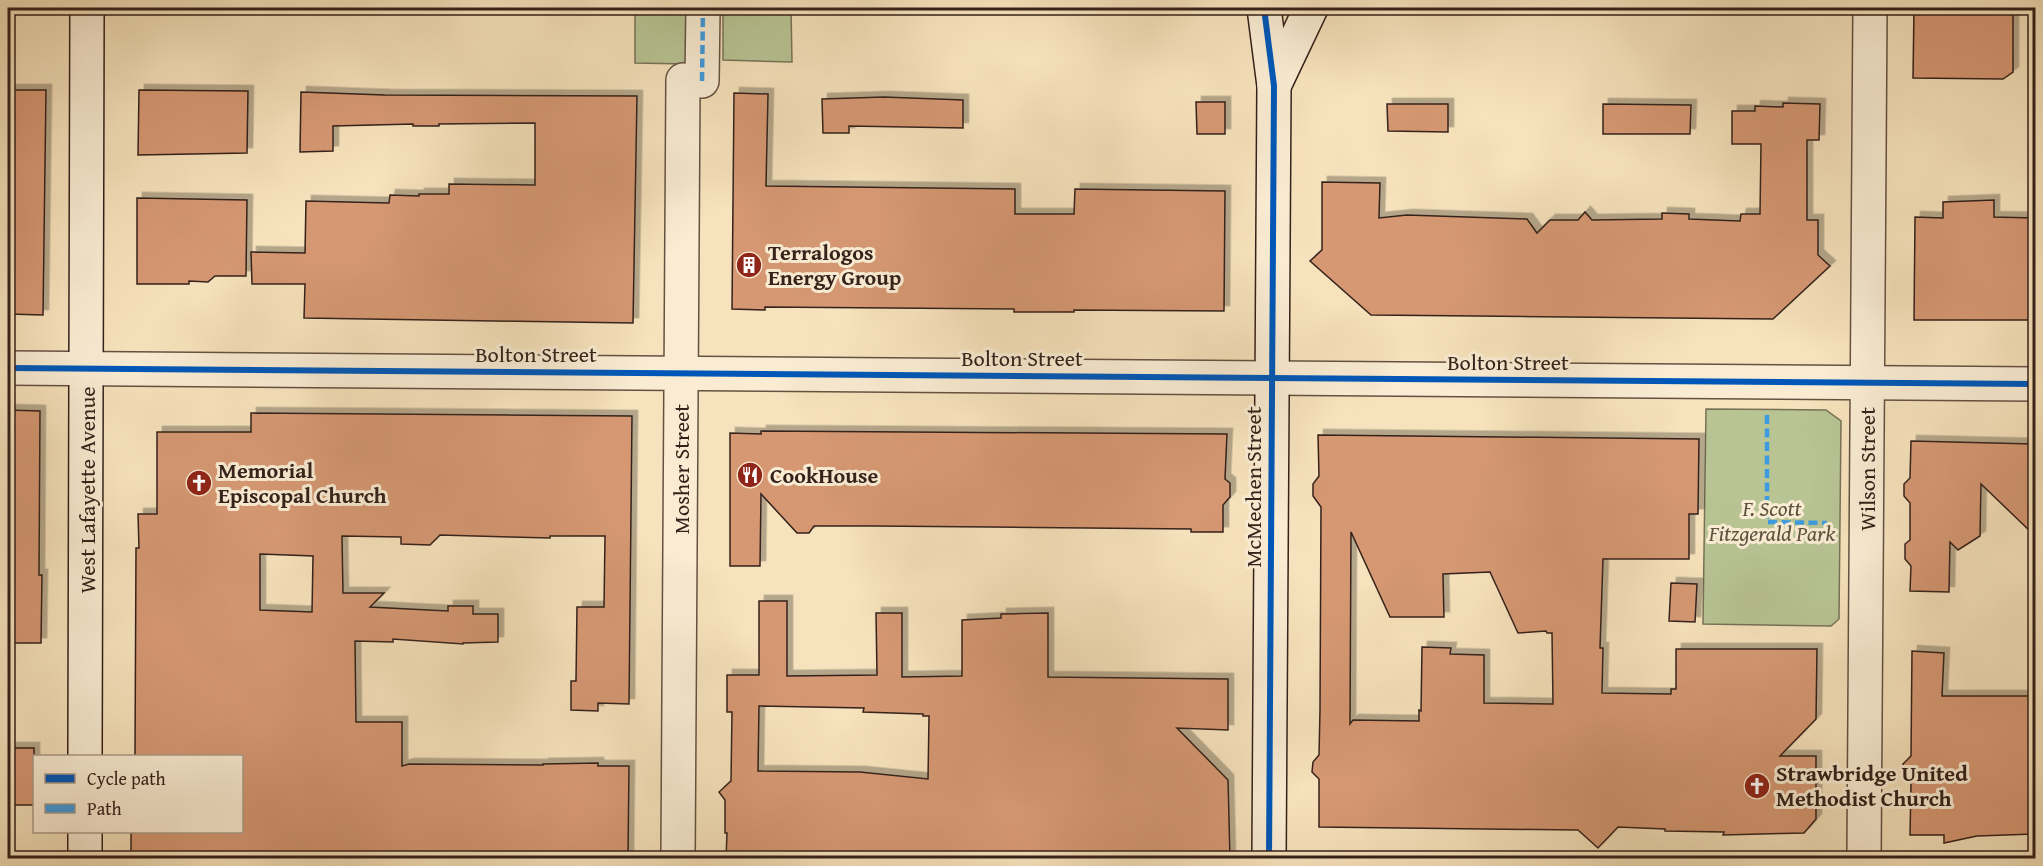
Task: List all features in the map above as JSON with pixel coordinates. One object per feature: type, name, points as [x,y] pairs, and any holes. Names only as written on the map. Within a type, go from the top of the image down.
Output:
[{"type":"street","name":"West Lafayette Avenue","points":[[86,755],[87,8]]},
{"type":"street","name":"Mosher Street","points":[[678,858],[681,374],[693,80],[703,8]]},
{"type":"street","name":"McMechen Street","points":[[1264,8],[1274,86],[1269,858]]},
{"type":"street","name":"McMechen Street","points":[[1274,86],[1311,8]]},
{"type":"street","name":"Wilson Street","points":[[1864,858],[1869,8]]},
{"type":"street","name":"Bolton Street","points":[[8,368],[2036,384]]},
{"type":"street","points":[[85,833],[85,858]]},
{"type":"green space","points":[[635,8],[688,8],[687,64],[635,63]]},
{"type":"green space","points":[[723,8],[791,8],[792,62],[723,60]]},
{"type":"green space","name":"F. Scott Fitzgerald Park","points":[[1706,409],[1826,410],[1841,421],[1839,619],[1831,626],[1703,624]]},
{"type":"building","points":[[1914,8],[2013,8],[2013,72],[2003,79],[1913,78]]},
{"type":"building","points":[[8,90],[46,90],[43,315],[8,314]]},
{"type":"building","points":[[139,90],[248,91],[247,153],[138,155]]},
{"type":"building","points":[[301,92],[385,95],[637,96],[633,323],[304,318],[305,284],[252,284],[251,252],[305,253],[306,201],[389,203],[390,195],[449,194],[449,184],[535,185],[535,123],[333,126],[333,151],[300,152]]},
{"type":"building","points":[[734,93],[768,94],[766,186],[1015,189],[1015,214],[1074,214],[1075,189],[1225,191],[1224,311],[1014,312],[1014,309],[765,307],[765,310],[732,309]]},
{"type":"building","points":[[884,97],[963,100],[963,128],[849,126],[849,133],[823,133],[822,99]]},
{"type":"building","points":[[1196,102],[1225,102],[1225,134],[1197,134]]},
{"type":"building","points":[[1783,103],[1820,104],[1819,140],[1807,140],[1807,220],[1818,220],[1818,255],[1830,266],[1773,319],[1371,315],[1310,261],[1322,250],[1322,182],[1380,183],[1379,218],[1407,215],[1527,219],[1537,233],[1550,220],[1578,220],[1585,212],[1592,220],[1662,219],[1662,213],[1689,214],[1689,219],[1740,221],[1741,214],[1760,214],[1761,144],[1732,144],[1732,111],[1755,111],[1755,106],[1783,107]]},
{"type":"building","points":[[1387,104],[1448,104],[1448,132],[1388,131]]},
{"type":"building","points":[[1603,104],[1691,105],[1690,134],[1603,134]]},
{"type":"building","points":[[137,198],[247,200],[246,276],[215,276],[208,282],[189,281],[189,284],[137,284]]},
{"type":"building","points":[[1994,200],[1994,217],[2036,218],[2036,320],[1914,320],[1915,217],[1943,218],[1943,202]]},
{"type":"building","points":[[8,410],[40,411],[41,643],[8,643],[8,578],[10,578],[13,510],[11,504],[8,504]]},
{"type":"building","points":[[251,413],[632,416],[629,704],[598,703],[598,711],[571,710],[571,681],[576,681],[577,607],[604,607],[605,536],[550,536],[550,538],[440,535],[430,545],[401,544],[401,537],[342,536],[343,593],[384,593],[370,607],[448,611],[448,606],[473,606],[473,614],[498,614],[498,642],[463,644],[393,639],[393,642],[355,641],[356,722],[402,722],[402,766],[409,764],[598,763],[598,766],[629,766],[628,858],[131,858],[131,833],[243,833],[243,755],[135,755],[138,514],[157,514],[157,432],[251,432]],"holes":[[[260,554],[313,556],[312,612],[260,610]]]},
{"type":"building","points":[[761,431],[1227,434],[1225,479],[1230,483],[1230,497],[1223,505],[1223,532],[1191,532],[1191,529],[814,526],[809,533],[797,533],[761,494],[760,566],[730,566],[730,433],[761,434]]},
{"type":"building","points":[[1318,435],[1699,439],[1698,514],[1689,514],[1689,559],[1603,559],[1600,648],[1603,648],[1602,693],[1671,694],[1671,689],[1676,689],[1676,649],[1817,649],[1816,719],[1780,756],[1816,756],[1816,819],[1804,833],[1723,835],[1724,832],[1618,827],[1598,848],[1578,830],[1319,827],[1319,779],[1312,772],[1313,762],[1319,755],[1321,507],[1313,496],[1313,484],[1319,476]],"holes":[[[1351,532],[1390,617],[1444,617],[1443,574],[1490,572],[1518,633],[1546,631],[1552,633],[1553,704],[1484,703],[1484,655],[1450,654],[1451,648],[1422,647],[1419,721],[1353,720],[1350,724]]]},
{"type":"building","points":[[1911,441],[2036,444],[2036,514],[2032,509],[2032,533],[1981,484],[1980,536],[1958,550],[1950,542],[1949,592],[1910,591],[1911,566],[1905,559],[1905,544],[1910,540],[1910,503],[1904,496],[1904,484],[1910,478]]},
{"type":"building","points":[[1671,583],[1697,584],[1695,622],[1669,621]]},
{"type":"building","points":[[759,601],[787,601],[787,676],[877,675],[876,613],[902,613],[902,677],[962,676],[962,620],[1001,618],[1001,614],[1048,613],[1048,677],[1228,679],[1228,730],[1177,728],[1228,780],[1230,858],[726,858],[725,800],[719,792],[731,781],[732,712],[727,712],[727,675],[759,675]],"holes":[[[759,706],[864,708],[863,712],[929,716],[928,779],[860,772],[758,771]]]},
{"type":"building","points":[[1912,651],[1944,653],[1942,696],[2036,696],[2036,834],[1977,836],[1944,843],[1944,835],[1910,835],[1911,784],[1904,775],[1903,764],[1911,756]]},
{"type":"building","points":[[8,748],[34,748],[33,805],[8,805]]},
{"type":"marked path","points":[[702,81],[703,8]]},
{"type":"marked path","points":[[1767,415],[1767,522],[1827,523]]},
{"type":"cycle path","points":[[1264,8],[1274,86],[1269,858]]},
{"type":"cycle path","points":[[8,368],[2036,384]]},
{"type":"place","name":"Terralogos Energy Group","points":[[749,265]]},
{"type":"place","name":"CookHouse","points":[[750,475]]},
{"type":"place","name":"Memorial Episcopal Church","points":[[199,483]]},
{"type":"place","name":"Strawbridge United Methodist Church","points":[[1757,786]]}]
